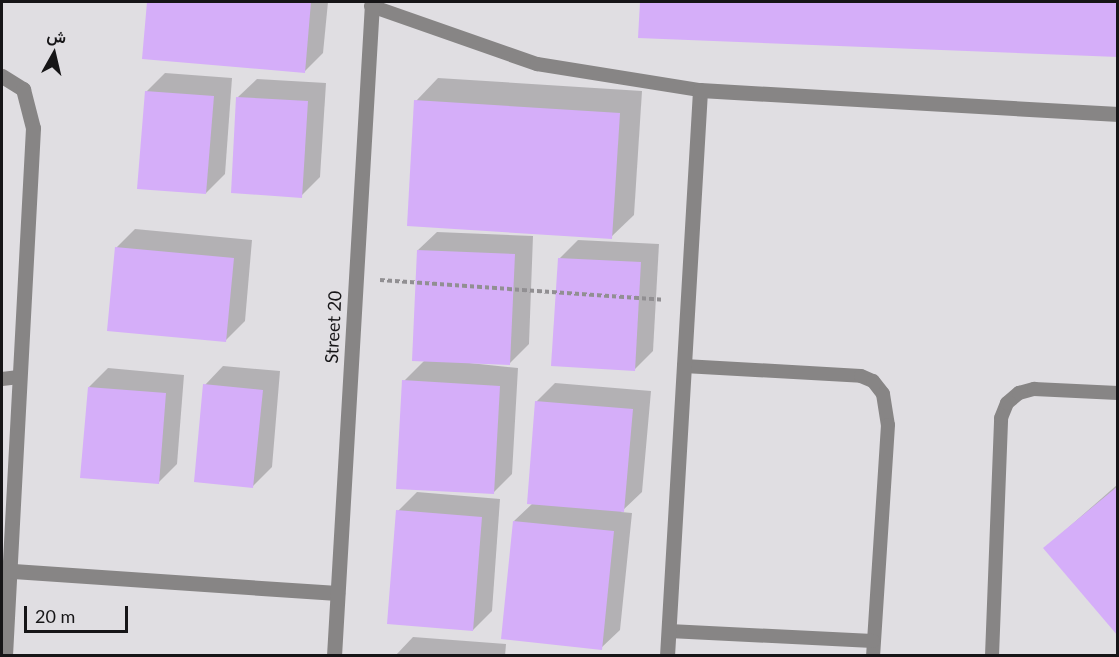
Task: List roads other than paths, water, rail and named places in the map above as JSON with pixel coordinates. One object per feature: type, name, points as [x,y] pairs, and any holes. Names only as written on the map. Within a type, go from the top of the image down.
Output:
[{"type":"street","name":"Street 20","points":[[334,656],[371,4]]},
{"type":"street","points":[[2,76],[23,89],[33,128],[19,377],[12,571],[4,648]]},
{"type":"street","points":[[667,656],[700,90],[1118,114]]},
{"type":"street","points":[[12,571],[337,594]]},
{"type":"lane","points":[[371,4],[537,64],[700,90]]},
{"type":"lane","points":[[684,366],[861,376],[873,381],[883,394],[888,425],[873,656]]},
{"type":"lane","points":[[2,379],[19,377]]},
{"type":"lane","points":[[992,656],[1001,418],[1007,403],[1019,393],[1034,389],[1118,393]]},
{"type":"lane","points":[[669,631],[873,641]]}]
